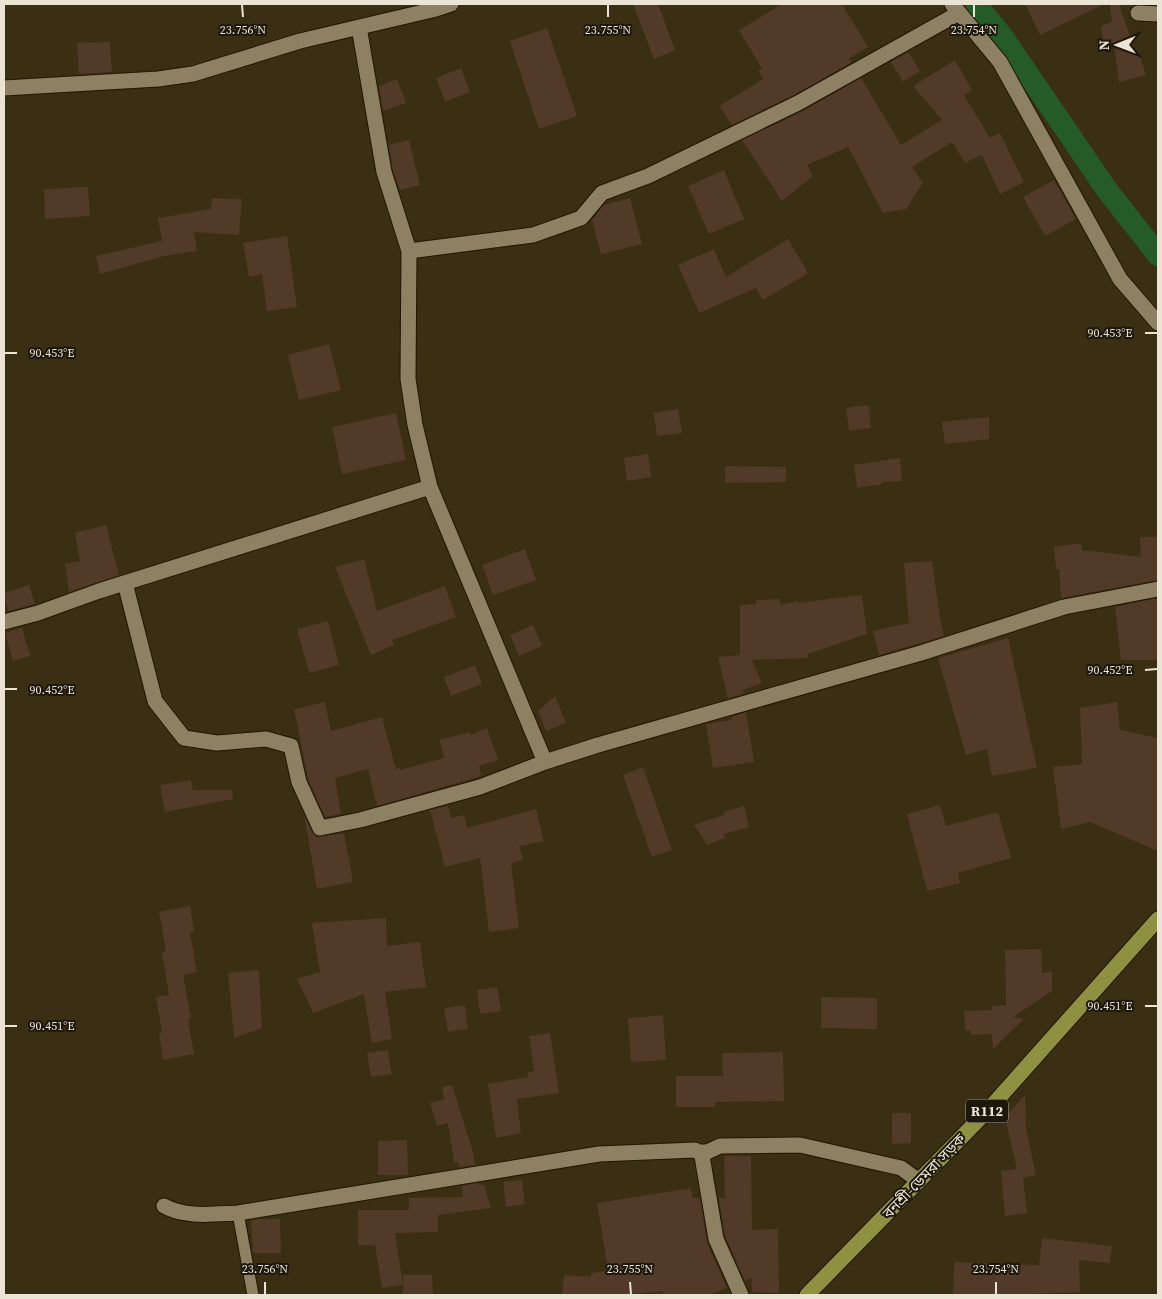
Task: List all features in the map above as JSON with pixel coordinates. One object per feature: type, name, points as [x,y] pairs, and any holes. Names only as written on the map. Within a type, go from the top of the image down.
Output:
[{"type":"main road","name":"বনশ্রী-ডেমরা সড়ক","points":[[808,1295],[988,1109],[1158,919]]},
{"type":"street","points":[[4,88],[158,79],[193,74],[300,41],[436,9],[450,4]]},
{"type":"street","points":[[409,251],[533,235],[581,218],[602,193],[648,176],[789,108],[956,8],[1000,62],[1120,279],[1158,323]]},
{"type":"street","points":[[1138,13],[1158,14]]},
{"type":"street","points":[[359,27],[384,172],[409,251],[408,378],[415,425],[430,486],[545,762]]},
{"type":"street","points":[[4,622],[38,614],[99,590],[430,486]]},
{"type":"street","points":[[125,583],[156,701],[184,738],[217,743],[266,739],[291,746],[299,782],[320,828],[360,820],[480,788],[545,762],[598,745],[921,653],[1064,607],[1158,589]]},
{"type":"street","points":[[164,1206],[176,1212],[238,1213],[599,1154],[694,1150],[707,1152],[720,1146],[800,1145],[901,1168],[919,1181]]},
{"type":"street","points":[[699,1152],[702,1156],[716,1239],[741,1295]]},
{"type":"lane","points":[[238,1213],[253,1295]]},
{"type":"building","points":[[633,4],[658,4],[675,50],[654,59]]},
{"type":"building","points":[[782,4],[842,4],[868,47],[849,58],[852,62],[794,95],[732,125],[719,106],[763,79],[758,71],[762,69],[739,30]]},
{"type":"building","points":[[1025,4],[1104,4],[1040,35]]},
{"type":"building","points":[[1110,4],[1119,4],[1136,54],[1139,53],[1146,75],[1119,82],[1114,45],[1104,48],[1101,26],[1112,22]]},
{"type":"building","points":[[547,28],[577,116],[539,129],[510,41]]},
{"type":"building","points":[[110,42],[112,72],[79,74],[77,43]]},
{"type":"building","points":[[908,52],[920,71],[903,82],[891,62]]},
{"type":"building","points":[[955,60],[972,90],[964,95],[990,138],[1000,133],[1024,182],[1000,194],[982,155],[965,163],[952,142],[912,167],[923,183],[906,209],[883,213],[848,147],[807,165],[813,176],[782,201],[742,140],[803,111],[861,78],[901,145],[942,120],[913,86]]},
{"type":"building","points":[[461,68],[470,92],[445,102],[436,78]]},
{"type":"building","points":[[397,79],[406,103],[383,111],[379,86]]},
{"type":"building","points":[[409,140],[420,185],[400,190],[393,170],[389,145]]},
{"type":"building","points":[[724,170],[744,219],[709,234],[688,186]]},
{"type":"building","points":[[1054,180],[1076,219],[1045,236],[1023,197]]},
{"type":"building","points":[[88,187],[90,216],[45,219],[44,189]]},
{"type":"building","points":[[212,198],[242,199],[239,235],[194,232],[197,251],[164,256],[100,274],[96,256],[162,241],[158,218],[211,209]]},
{"type":"building","points":[[630,198],[642,244],[601,254],[592,220],[604,205]]},
{"type":"building","points":[[287,236],[297,307],[267,311],[262,274],[249,277],[243,243]]},
{"type":"building","points":[[788,239],[808,273],[763,300],[756,288],[699,313],[678,265],[714,249],[726,277]]},
{"type":"building","points":[[329,344],[341,390],[299,400],[288,355]]},
{"type":"building","points":[[868,405],[871,428],[849,431],[846,408]]},
{"type":"building","points":[[678,409],[682,433],[657,436],[654,413]]},
{"type":"building","points":[[396,413],[406,460],[342,474],[332,427]]},
{"type":"building","points":[[989,417],[989,439],[945,444],[942,422]]},
{"type":"building","points":[[648,454],[651,477],[627,481],[624,458]]},
{"type":"building","points":[[900,458],[902,481],[882,482],[882,484],[857,488],[854,465]]},
{"type":"building","points":[[725,466],[786,467],[786,482],[725,483]]},
{"type":"building","points":[[106,525],[119,575],[69,592],[65,564],[80,561],[75,533]]},
{"type":"building","points":[[1140,537],[1158,537],[1158,580],[1061,598],[1059,569],[1056,569],[1054,547],[1081,543],[1082,550],[1141,557]]},
{"type":"building","points":[[525,549],[536,580],[493,595],[482,565]]},
{"type":"building","points":[[364,559],[377,611],[445,586],[456,617],[392,640],[394,645],[371,655],[335,567]]},
{"type":"building","points":[[932,561],[944,636],[879,655],[873,631],[909,623],[904,563]]},
{"type":"building","points":[[29,585],[35,604],[8,611],[4,593]]},
{"type":"building","points":[[862,595],[867,634],[808,654],[808,658],[752,660],[762,683],[743,690],[744,694],[728,698],[718,657],[740,655],[740,605],[756,604],[756,600],[780,599],[780,605],[798,601],[798,603]]},
{"type":"building","points":[[1158,598],[1158,660],[1121,660],[1115,607]]},
{"type":"building","points":[[328,621],[339,665],[309,673],[297,629]]},
{"type":"building","points":[[533,625],[542,646],[519,656],[510,635]]},
{"type":"building","points":[[22,628],[30,656],[13,661],[5,633]]},
{"type":"building","points":[[1008,638],[1037,768],[992,776],[987,749],[966,755],[938,658]]},
{"type":"building","points":[[475,665],[482,684],[451,696],[444,677]]},
{"type":"building","points":[[555,696],[566,723],[546,731],[538,711]]},
{"type":"building","points":[[325,702],[331,731],[382,717],[396,769],[400,768],[400,770],[444,758],[439,740],[470,732],[470,735],[487,728],[498,760],[479,766],[481,776],[377,806],[368,769],[335,778],[341,814],[325,817],[308,779],[294,709]]},
{"type":"building","points":[[1117,702],[1120,730],[1158,738],[1158,851],[1090,822],[1061,829],[1053,767],[1082,764],[1080,708]]},
{"type":"building","points":[[746,712],[754,762],[713,768],[706,724],[732,720],[732,717]]},
{"type":"building","points":[[643,767],[672,850],[652,857],[623,775]]},
{"type":"building","points":[[191,780],[193,790],[232,790],[233,799],[165,812],[160,785]]},
{"type":"building","points":[[940,805],[946,826],[998,812],[1011,858],[958,873],[960,883],[927,891],[907,814]]},
{"type":"building","points":[[448,806],[451,818],[464,815],[467,828],[536,809],[544,841],[519,846],[523,860],[511,863],[519,928],[489,932],[480,858],[445,867],[430,810]]},
{"type":"building","points":[[744,806],[749,827],[724,834],[725,838],[707,845],[694,825],[724,815],[723,812]]},
{"type":"building","points":[[304,815],[312,832],[317,837],[344,833],[353,882],[317,889]]},
{"type":"building","points":[[190,906],[194,932],[190,933],[197,972],[183,975],[191,1018],[188,1018],[194,1054],[163,1060],[159,1033],[162,1033],[156,997],[169,995],[162,952],[166,951],[159,912]]},
{"type":"building","points":[[386,918],[387,946],[420,942],[426,987],[385,992],[392,1039],[372,1043],[364,994],[313,1013],[297,979],[320,972],[312,923]]},
{"type":"building","points":[[1041,949],[1042,973],[1052,972],[1052,991],[1013,1017],[1024,1019],[993,1049],[992,1034],[971,1035],[971,1031],[965,1031],[964,1011],[992,1010],[992,1006],[1006,1005],[1005,950]]},
{"type":"building","points":[[259,970],[262,1028],[234,1038],[228,973]]},
{"type":"building","points":[[497,987],[501,1011],[480,1014],[477,990]]},
{"type":"building","points":[[821,997],[877,998],[877,1029],[821,1028]]},
{"type":"building","points":[[465,1005],[468,1029],[448,1032],[444,1008]]},
{"type":"building","points":[[663,1015],[666,1060],[631,1062],[628,1018]]},
{"type":"building","points":[[550,1033],[559,1093],[517,1099],[521,1133],[496,1138],[488,1084],[528,1077],[528,1072],[534,1071],[529,1036]]},
{"type":"building","points":[[388,1050],[392,1074],[371,1077],[367,1053]]},
{"type":"building","points":[[783,1052],[784,1101],[715,1102],[715,1107],[676,1107],[676,1076],[723,1076],[722,1053]]},
{"type":"building","points":[[452,1085],[473,1152],[475,1165],[459,1167],[458,1162],[454,1163],[448,1123],[437,1126],[430,1103],[444,1099],[442,1087]]},
{"type":"building","points":[[1025,1095],[1026,1129],[1036,1175],[1023,1178],[1027,1213],[1005,1216],[1001,1171],[1017,1169],[1005,1117]]},
{"type":"building","points":[[892,1113],[911,1113],[911,1143],[892,1144]]},
{"type":"building","points":[[407,1140],[408,1175],[378,1175],[378,1141]]},
{"type":"building","points":[[724,1156],[751,1156],[752,1230],[778,1229],[779,1293],[752,1292],[752,1278],[745,1281],[725,1236],[719,1198],[725,1198]]},
{"type":"building","points":[[522,1180],[525,1204],[506,1207],[503,1182]]},
{"type":"building","points":[[478,1183],[478,1185],[484,1185],[491,1208],[438,1215],[438,1232],[395,1233],[403,1285],[382,1288],[375,1245],[358,1245],[358,1210],[409,1210],[409,1198],[463,1197],[462,1186]]},
{"type":"building","points":[[691,1188],[692,1198],[700,1198],[707,1243],[727,1288],[708,1295],[663,1295],[663,1291],[619,1295],[562,1295],[564,1275],[591,1277],[591,1273],[608,1271],[597,1203]]},
{"type":"building","points":[[280,1219],[281,1253],[253,1253],[251,1220]]},
{"type":"building","points":[[1042,1238],[1112,1246],[1110,1263],[1079,1260],[1080,1292],[1032,1295],[953,1295],[954,1262],[1039,1265]]},
{"type":"building","points":[[403,1275],[432,1275],[433,1295],[403,1295]]},
{"type":"waterway","points":[[976,4],[1002,36],[1107,190],[1158,255]]}]
